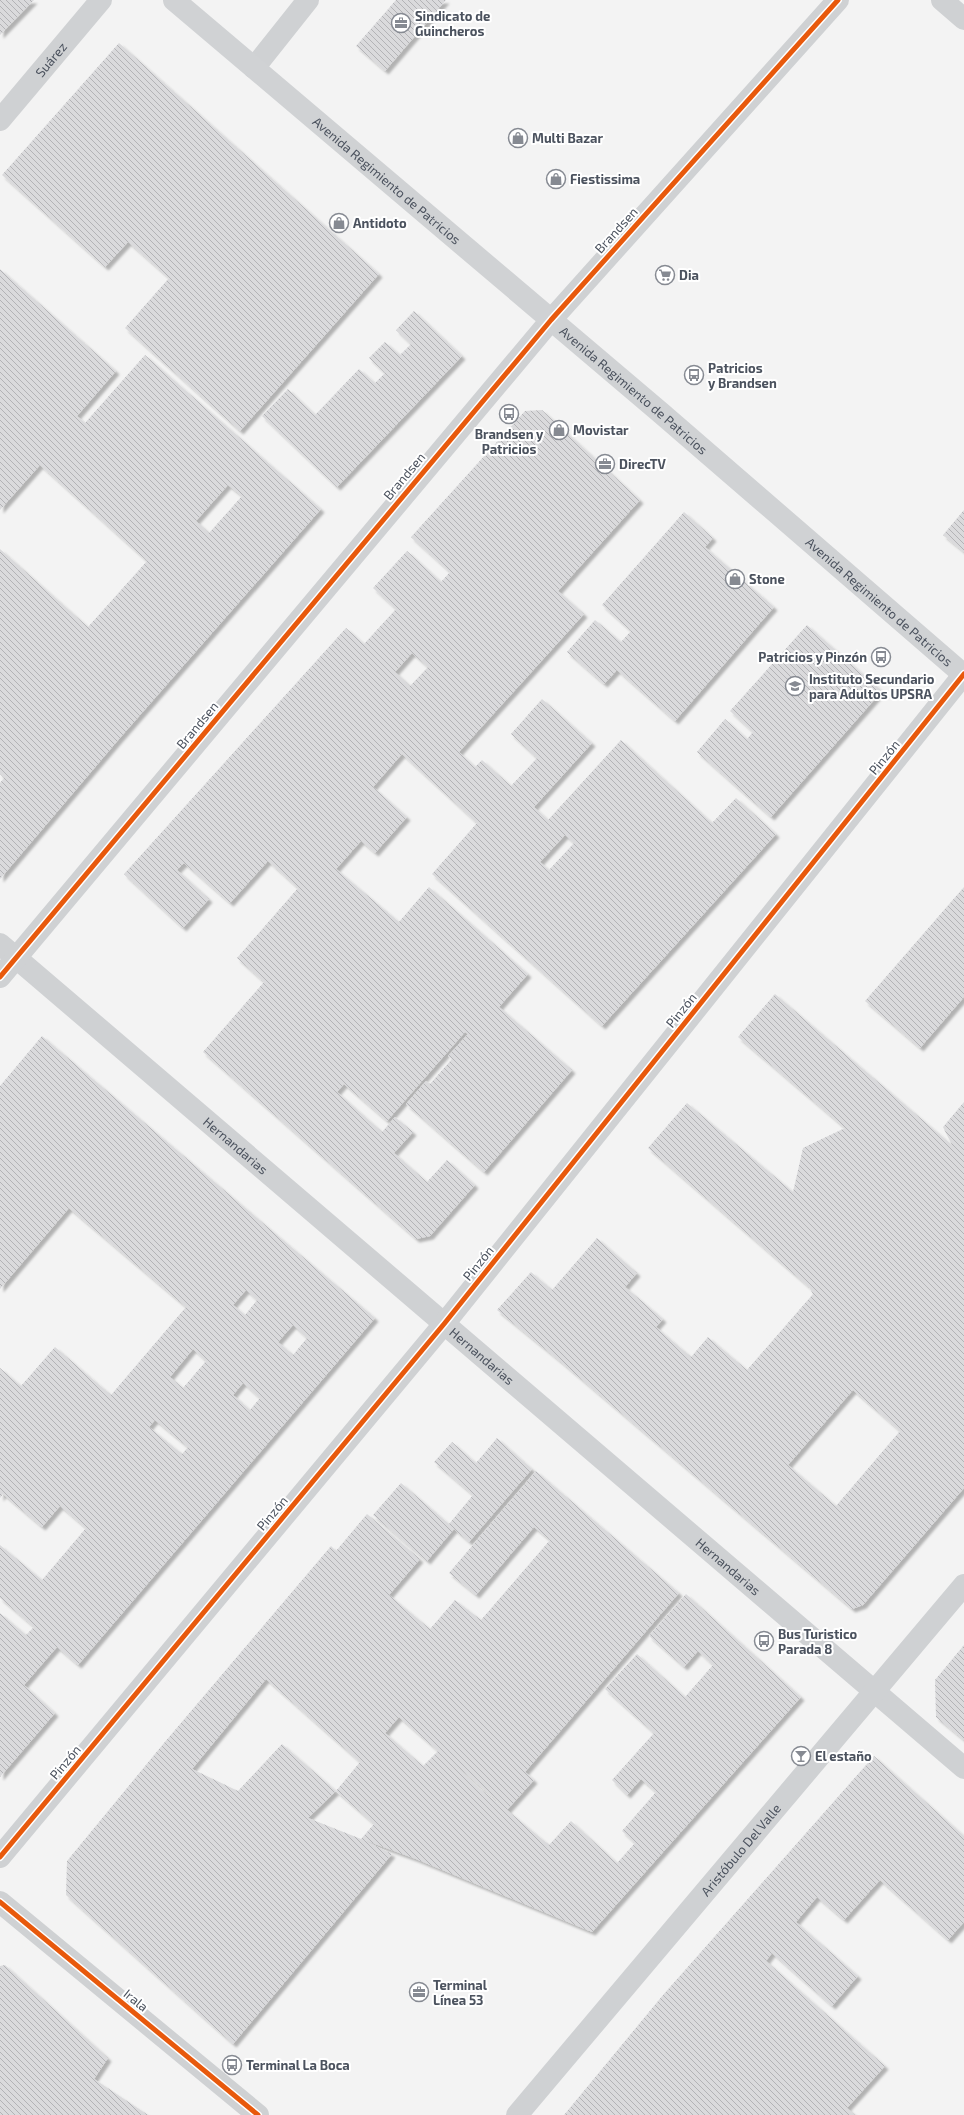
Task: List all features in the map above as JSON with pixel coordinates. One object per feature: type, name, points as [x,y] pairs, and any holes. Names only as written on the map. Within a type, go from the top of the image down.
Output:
[{"type":"main road","name":"Avenida Regimiento de Patricios","points":[[174,0],[964,675]]},
{"type":"street","name":"Suárez","points":[[0,120],[101,0]]},
{"type":"street","points":[[254,68],[308,0]]},
{"type":"street","name":"Brandsen","points":[[0,977],[8,951],[550,320],[838,0]]},
{"type":"street","points":[[942,0],[964,19]]},
{"type":"street","name":"Pinzón","points":[[0,1857],[444,1324],[964,675]]},
{"type":"street","name":"Hernandarias","points":[[8,951],[964,1768]]},
{"type":"street","name":"Aristóbulo Del Valle","points":[[517,2115],[964,1585]]},
{"type":"street","name":"Irala","points":[[0,1902],[258,2115]]},
{"type":"building","points":[[0,0],[34,0],[0,35]]},
{"type":"building","name":"Sindicato de Guincheros","points":[[396,0],[446,0],[385,71],[356,46]]},
{"type":"building","points":[[119,43],[379,274],[240,431],[125,328],[169,278],[128,242],[105,267],[2,175]]},
{"type":"building","points":[[0,269],[116,371],[77,416],[85,423],[145,355],[321,509],[119,739],[0,879],[0,783],[4,778],[0,774],[0,549],[88,627],[147,561],[40,465],[0,510]],"holes":[[[228,485],[242,496],[209,533],[196,521]]]},
{"type":"building","points":[[414,311],[462,356],[337,487],[262,416],[288,389],[315,415],[359,369],[375,383],[385,373],[369,358],[385,342],[400,355],[411,344],[396,330]]},
{"type":"building","points":[[542,410],[640,500],[558,591],[584,614],[459,752],[475,767],[482,760],[511,786],[537,758],[511,734],[542,699],[592,743],[534,807],[548,820],[621,740],[712,823],[736,798],[776,834],[602,1026],[432,874],[477,823],[402,754],[373,787],[407,817],[375,853],[361,841],[336,869],[399,922],[429,887],[528,974],[499,1007],[572,1070],[484,1172],[406,1104],[426,1081],[430,1084],[452,1059],[448,1056],[468,1034],[465,1032],[387,1121],[344,1084],[337,1092],[382,1132],[395,1117],[413,1132],[394,1153],[427,1182],[447,1160],[475,1185],[430,1236],[416,1239],[203,1052],[264,982],[237,958],[298,888],[268,861],[230,903],[184,863],[177,870],[209,899],[183,928],[124,874],[346,628],[364,644],[396,609],[373,588],[407,551],[441,582],[450,572],[411,537],[525,411]],"holes":[[[412,653],[428,667],[410,686],[395,672]],[[565,835],[574,843],[549,870],[540,862]]]},
{"type":"building","points":[[964,510],[964,552],[943,535]]},
{"type":"building","points":[[684,512],[713,538],[705,547],[774,607],[675,721],[617,670],[604,684],[567,652],[595,620],[621,642],[631,631],[602,605]]},
{"type":"building","points":[[807,625],[882,691],[771,817],[697,752],[725,719],[747,739],[753,732],[730,711]]},
{"type":"building","points":[[964,887],[964,997],[920,1048],[865,1001]]},
{"type":"building","points":[[775,994],[952,1145],[943,1127],[964,1102],[964,1488],[863,1605],[852,1609],[561,1362],[497,1310],[531,1272],[552,1290],[597,1238],[637,1273],[625,1287],[663,1319],[656,1327],[691,1357],[708,1337],[747,1370],[813,1294],[809,1287],[648,1148],[687,1103],[793,1192],[803,1148],[845,1128],[738,1037]],"holes":[[[853,1390],[900,1431],[836,1506],[788,1465]]]},
{"type":"building","points":[[42,1036],[375,1318],[78,1665],[57,1647],[24,1685],[55,1713],[0,1777],[0,1613],[26,1635],[34,1627],[0,1598],[0,1545],[42,1580],[86,1528],[60,1506],[42,1527],[3,1494],[0,1498],[0,1368],[21,1386],[55,1347],[111,1395],[186,1307],[69,1208],[0,1289],[0,1086]],"holes":[[[246,1290],[257,1300],[245,1315],[233,1305]],[[293,1325],[307,1338],[293,1355],[278,1342]],[[193,1349],[206,1361],[183,1388],[170,1377]],[[243,1383],[260,1398],[250,1410],[233,1395]],[[155,1420],[188,1447],[182,1454],[149,1427]]]},
{"type":"building","points":[[497,1438],[532,1469],[469,1542],[454,1529],[427,1561],[373,1515],[401,1483],[449,1524],[473,1495],[434,1462],[452,1442],[476,1463]]},
{"type":"building","points":[[536,1471],[679,1593],[525,1772],[534,1780],[507,1810],[549,1845],[571,1821],[617,1863],[635,1843],[622,1831],[656,1792],[641,1779],[627,1795],[612,1780],[654,1733],[605,1689],[637,1654],[685,1697],[713,1665],[698,1651],[684,1667],[649,1636],[686,1594],[801,1697],[592,1932],[416,1859],[364,1840],[392,1854],[233,2044],[66,1895],[67,1861],[164,1743],[331,1546],[336,1551],[367,1514],[420,1559],[389,1595],[430,1629],[455,1600],[481,1620],[550,1540],[534,1527],[476,1595],[449,1573]],"holes":[[[266,1679],[360,1762],[336,1791],[282,1744],[238,1791],[192,1769]],[[399,1717],[438,1751],[423,1766],[385,1733]],[[452,1762],[500,1803],[499,1804],[479,1788]],[[336,1791],[374,1824],[361,1839],[308,1818]]]},
{"type":"building","points":[[964,1645],[964,1740],[936,1717],[935,1680]]},
{"type":"building","points":[[874,1756],[964,1836],[964,1922],[948,1940],[880,1880],[844,1920],[817,1897],[796,1922],[858,1976],[832,2006],[772,1953],[766,1961],[885,2066],[847,2108],[855,2115],[564,2115],[663,1995]]},
{"type":"building","points":[[5,1965],[108,2058],[94,2079],[148,2115],[0,2115],[0,1966]]},
{"type":"cycle path","points":[[0,977],[551,320],[838,0]]},
{"type":"cycle path","points":[[0,1857],[444,1324],[964,674]]},
{"type":"cycle path","points":[[0,1902],[258,2115]]},
{"type":"place","name":"Sindicato de Guincheros","points":[[401,23]]},
{"type":"place","name":"Multi Bazar","points":[[518,138]]},
{"type":"place","name":"Fiestissima","points":[[556,179]]},
{"type":"place","name":"Antidoto","points":[[339,223]]},
{"type":"place","name":"Dia","points":[[665,275]]},
{"type":"place","name":"Patricios y Brandsen","points":[[694,375]]},
{"type":"place","name":"Brandsen y Patricios","points":[[509,414]]},
{"type":"place","name":"Movistar","points":[[559,430]]},
{"type":"place","name":"DirecTV","points":[[605,464]]},
{"type":"place","name":"Stone","points":[[735,579]]},
{"type":"place","name":"Patricios y Pinzón","points":[[881,657]]},
{"type":"place","name":"Instituto Secundario para Adultos UPSRA","points":[[795,686]]},
{"type":"place","name":"Bus Turistico Parada 8","points":[[764,1641]]},
{"type":"place","name":"El estaño","points":[[801,1756]]},
{"type":"place","name":"Terminal Línea 53","points":[[419,1992]]},
{"type":"place","name":"Terminal La Boca","points":[[232,2065]]}]
